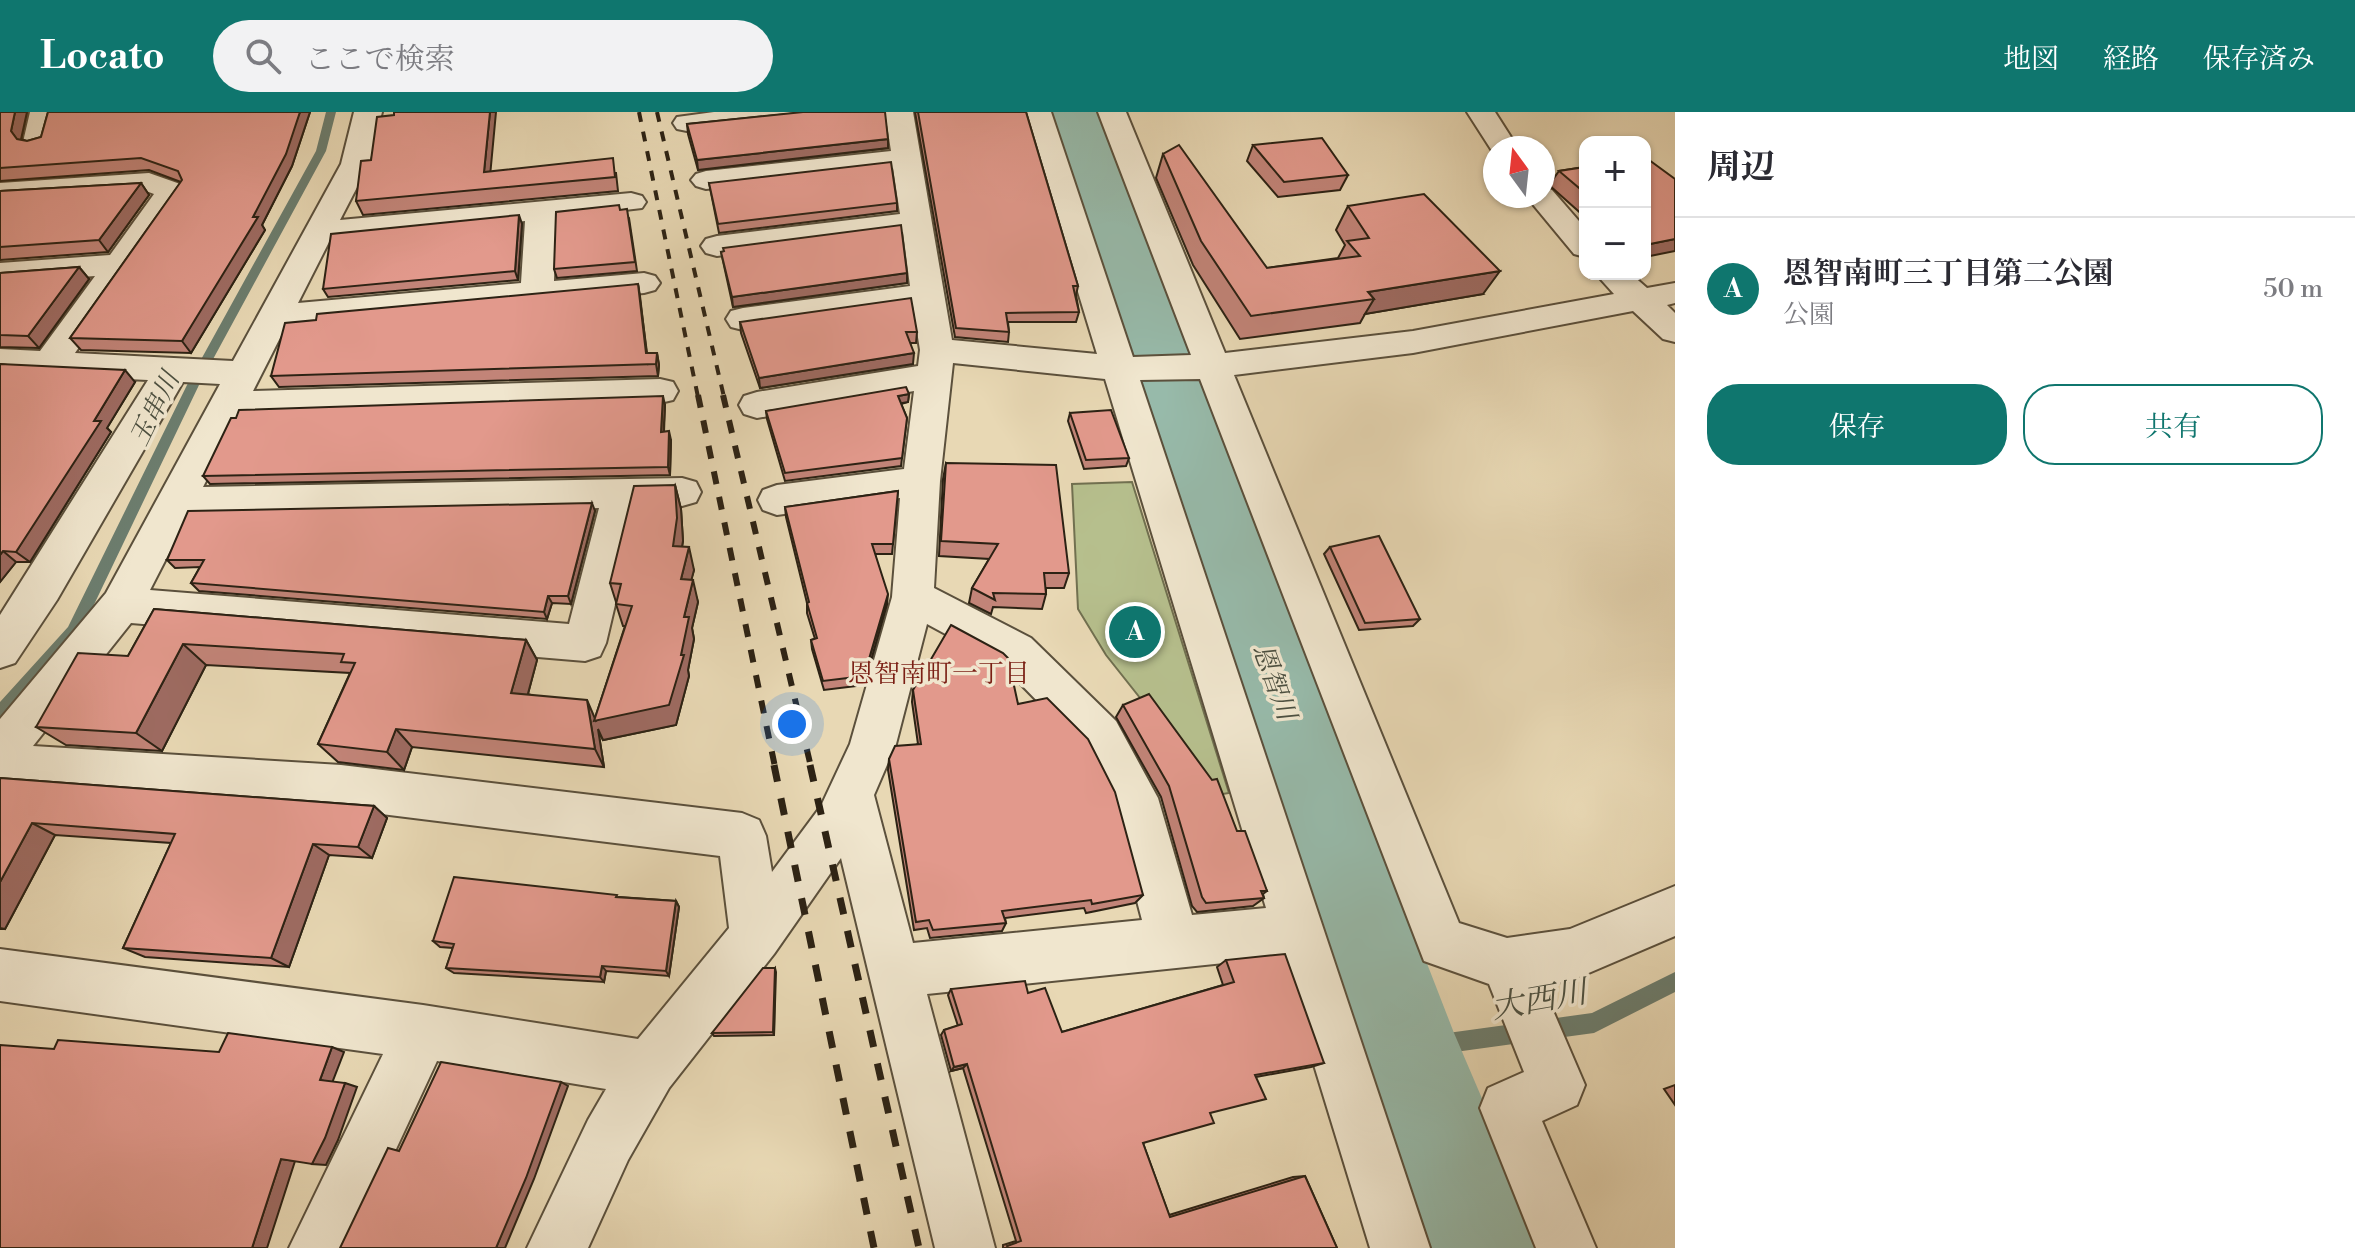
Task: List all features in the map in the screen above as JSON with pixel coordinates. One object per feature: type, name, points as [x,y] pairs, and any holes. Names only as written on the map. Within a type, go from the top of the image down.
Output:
[{"type":"street","points":[[37,142],[44,112]]},
{"type":"street","points":[[0,753],[121,605],[355,164],[368,112]]},
{"type":"street","points":[[687,123],[798,112]]},
{"type":"street","points":[[557,1248],[608,1140],[649,1068],[756,936],[838,822],[873,744],[913,597],[921,481],[935,363],[928,294],[899,112]]},
{"type":"street","points":[[1037,112],[1122,369],[1400,1248]]},
{"type":"street","points":[[1112,112],[1208,365],[1442,943],[1515,983],[1546,1057],[1557,1085],[1508,1108],[1566,1248]]},
{"type":"street","points":[[1481,112],[1496,136]]},
{"type":"street","points":[[706,180],[907,158]]},
{"type":"street","points":[[0,192],[149,182],[172,191],[49,364]]},
{"type":"street","points":[[317,232],[631,202]]},
{"type":"street","points":[[1551,208],[1579,240]]},
{"type":"street","points":[[537,293],[541,210]]},
{"type":"street","points":[[717,246],[916,221]]},
{"type":"street","points":[[0,273],[123,264]]},
{"type":"street","points":[[1618,280],[1675,331]]},
{"type":"street","points":[[272,316],[644,283]]},
{"type":"street","points":[[757,405],[935,363],[1122,369],[1208,365],[1413,342],[1675,293]]},
{"type":"street","points":[[743,319],[928,294]]},
{"type":"street","points":[[0,361],[172,370],[234,389],[660,391]]},
{"type":"street","points":[[0,650],[42,588],[172,370]]},
{"type":"street","points":[[777,500],[921,481]]},
{"type":"street","points":[[177,502],[682,492]]},
{"type":"street","points":[[121,605],[585,643],[622,493]]},
{"type":"street","points":[[0,583],[42,588]]},
{"type":"street","points":[[913,597],[1016,651],[1100,735],[1134,798],[1174,942]]},
{"type":"street","points":[[0,765],[341,787],[742,836],[756,936]]},
{"type":"street","points":[[850,795],[965,1248]]},
{"type":"street","points":[[1515,983],[1570,955],[1675,911]]},
{"type":"street","points":[[895,971],[1298,930]]},
{"type":"street","points":[[0,975],[423,1032],[649,1068]]},
{"type":"street","points":[[319,1248],[423,1032]]},
{"type":"green space","points":[[1132,482],[1229,793],[1217,795],[1106,655],[1078,609],[1072,484]]},
{"type":"building","points":[[0,112],[15,112],[11,131],[17,139],[27,141],[41,137],[48,112],[300,112],[286,154],[253,217],[258,217],[182,341],[70,338],[182,180],[178,171],[141,158],[0,168]]},
{"type":"building","points":[[394,112],[490,112],[484,172],[613,158],[615,177],[356,201],[361,161],[371,160],[377,117],[394,115]]},
{"type":"building","points":[[803,112],[885,112],[888,139],[697,160],[687,124]]},
{"type":"building","points":[[918,112],[1026,112],[1078,286],[1073,286],[1079,312],[1006,313],[1009,332],[956,328]]},
{"type":"building","points":[[1322,138],[1348,175],[1284,182],[1253,145]]},
{"type":"building","points":[[1179,145],[1267,268],[1360,256],[1347,241],[1369,238],[1348,206],[1424,194],[1500,271],[1368,292],[1374,299],[1251,316],[1201,241],[1163,154]]},
{"type":"building","points":[[1651,161],[1675,179],[1675,239],[1651,244]]},
{"type":"building","points":[[891,162],[897,203],[718,224],[709,183]]},
{"type":"building","points":[[1579,168],[1579,188],[1559,171]]},
{"type":"building","points":[[141,183],[99,240],[0,247],[0,191]]},
{"type":"building","points":[[619,205],[620,210],[627,209],[635,262],[554,269],[556,212]]},
{"type":"building","points":[[519,215],[515,271],[323,289],[331,234]]},
{"type":"building","points":[[901,225],[907,273],[732,297],[721,252],[723,248]]},
{"type":"building","points":[[79,267],[28,336],[0,335],[0,273]]},
{"type":"building","points":[[638,284],[646,353],[657,353],[656,364],[271,376],[285,323],[316,320],[317,314]]},
{"type":"building","points":[[911,298],[917,332],[906,332],[914,353],[759,378],[740,322]]},
{"type":"building","points":[[0,364],[125,370],[94,421],[101,421],[16,552],[3,551],[0,555]]},
{"type":"building","points":[[906,387],[909,394],[898,396],[907,418],[902,458],[785,473],[766,411]]},
{"type":"building","points":[[663,396],[661,432],[669,431],[668,467],[203,476],[231,418],[236,418],[239,410]]},
{"type":"building","points":[[1111,410],[1129,458],[1086,460],[1070,413]]},
{"type":"building","points":[[946,463],[1056,465],[1069,573],[1044,573],[1046,594],[993,593],[995,600],[972,588],[998,544],[941,541]]},
{"type":"building","points":[[675,485],[677,518],[673,546],[689,547],[681,579],[693,580],[684,617],[689,617],[681,655],[684,655],[669,705],[594,721],[632,606],[616,604],[621,584],[610,583],[634,486]]},
{"type":"building","points":[[898,491],[893,544],[872,544],[888,594],[864,676],[823,681],[811,640],[817,638],[785,507]]},
{"type":"building","points":[[592,503],[568,596],[548,596],[544,612],[191,583],[204,560],[167,560],[188,511]]},
{"type":"building","points":[[1379,536],[1420,619],[1365,623],[1330,547]]},
{"type":"building","points":[[154,609],[526,640],[511,693],[587,700],[595,749],[396,729],[387,752],[318,744],[355,663],[341,662],[344,654],[183,644],[136,733],[36,727],[78,653],[128,656]]},
{"type":"building","points":[[951,625],[1008,658],[1018,704],[1047,698],[1088,739],[1115,792],[1143,895],[1092,904],[1091,900],[1002,911],[1006,923],[933,930],[929,920],[916,922],[889,759],[895,746],[921,744],[913,690]]},
{"type":"building","points":[[1149,694],[1212,780],[1217,779],[1237,831],[1245,831],[1267,891],[1261,891],[1264,898],[1206,903],[1202,897],[1169,786],[1123,705]]},
{"type":"building","points":[[0,778],[374,806],[358,847],[313,844],[271,958],[123,948],[175,834],[32,823],[0,882]]},
{"type":"building","points":[[454,877],[616,897],[676,901],[666,971],[602,966],[600,977],[446,968],[454,944],[433,941]]},
{"type":"building","points":[[1285,954],[1324,1063],[1255,1075],[1266,1099],[1210,1113],[1214,1123],[1143,1143],[1170,1217],[1305,1176],[1337,1248],[1008,1248],[1021,1241],[967,1064],[954,1067],[944,1030],[962,1024],[951,989],[1025,981],[1028,993],[1045,988],[1062,1032],[1234,982],[1226,960]]},
{"type":"building","points":[[763,968],[775,968],[773,1032],[712,1033]]},
{"type":"building","points":[[228,1033],[332,1047],[320,1080],[345,1083],[312,1164],[281,1159],[252,1248],[0,1248],[0,1045],[54,1049],[58,1040],[219,1052]]},
{"type":"building","points":[[441,1062],[561,1082],[526,1178],[496,1248],[340,1248],[388,1148],[399,1151]]},
{"type":"waterway","name":"玉串川","points":[[0,713],[74,631],[193,385],[321,151],[331,112]]},
{"type":"waterway","name":"恩智川","points":[[1072,112],[1146,330],[1404,1049],[1484,1248]]},
{"type":"waterway","name":"大西川","points":[[1404,1049],[1594,1023],[1675,982]]},
{"type":"railway","points":[[639,112],[698,397]]},
{"type":"railway","points":[[657,112],[724,397]]},
{"type":"railway","points":[[698,395],[775,767]]},
{"type":"railway","points":[[723,395],[811,767]]},
{"type":"railway","points":[[774,765],[874,1248]]},
{"type":"railway","points":[[810,765],[919,1248]]},
{"type":"place","name":"恩智南町三丁目第二公園","points":[[1135,632]]},
{"type":"district","name":"恩智南町一丁目","points":[[939,674]]}]
